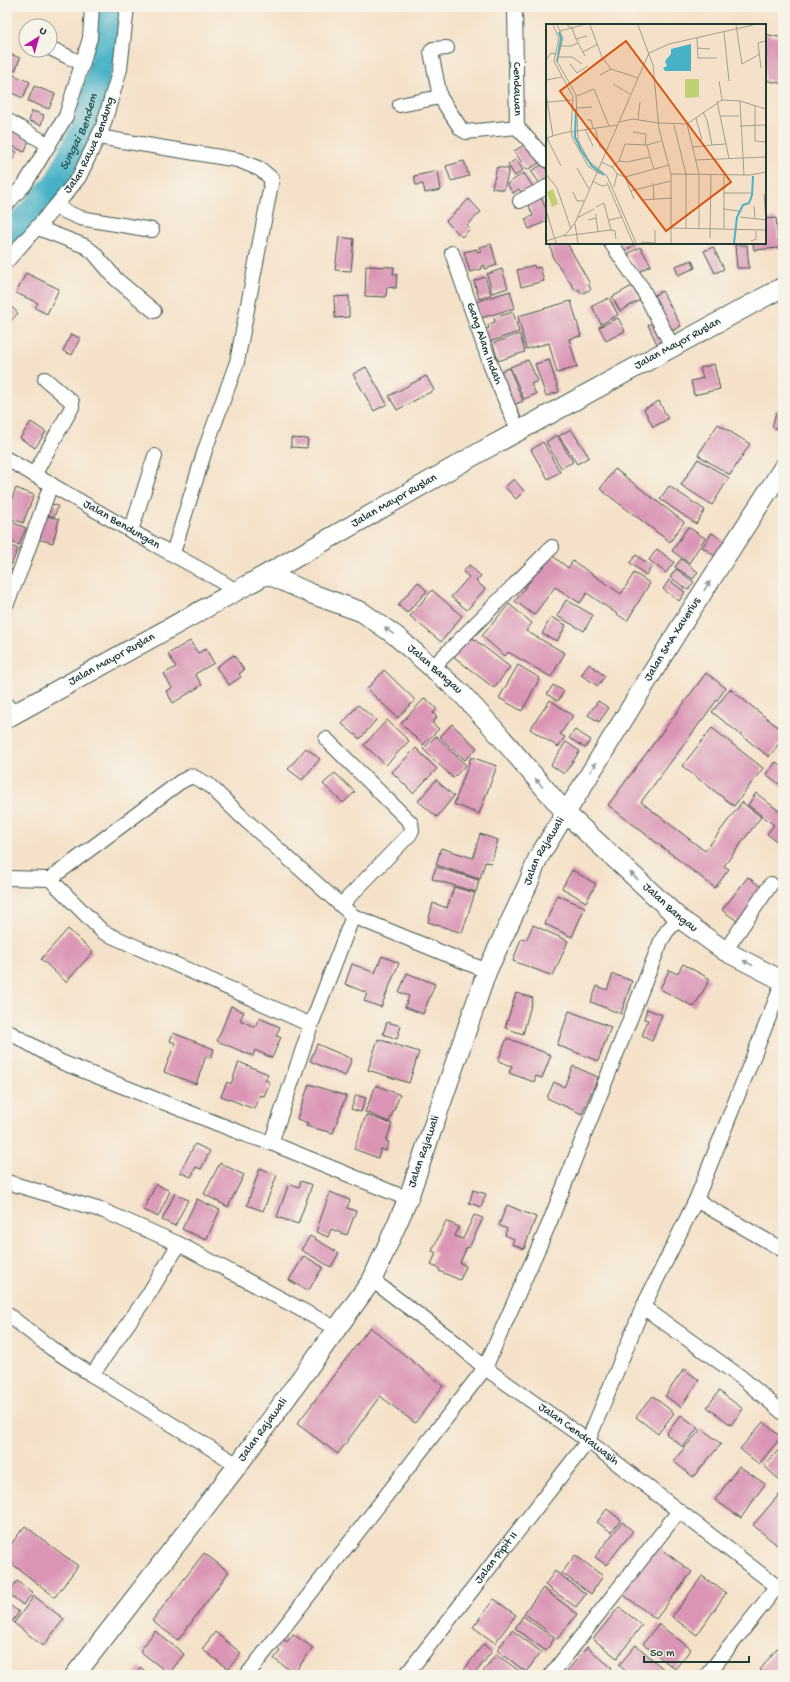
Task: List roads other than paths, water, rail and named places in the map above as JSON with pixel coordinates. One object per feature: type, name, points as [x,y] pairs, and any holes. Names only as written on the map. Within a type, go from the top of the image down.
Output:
[{"type":"street","points":[[7,204],[25,184],[66,116],[90,38],[92,7]]},
{"type":"street","name":"Jalan Rawa Bendung","points":[[7,261],[38,228],[79,177],[98,137],[103,126],[120,69],[127,7]]},
{"type":"street","name":"Cendawan","points":[[515,7],[517,127],[546,159]]},
{"type":"street","points":[[447,48],[433,49],[431,52],[440,97],[461,129],[466,132],[517,127]]},
{"type":"street","points":[[58,52],[83,64]]},
{"type":"street","points":[[400,105],[440,97]]},
{"type":"street","points":[[7,120],[49,145]]},
{"type":"street","points":[[98,137],[238,160],[260,168],[272,179],[237,362],[206,447],[173,553]]},
{"type":"street","points":[[520,201],[546,187]]},
{"type":"street","points":[[55,207],[80,218],[152,230]]},
{"type":"street","points":[[38,228],[85,246],[94,253],[116,279],[154,311]]},
{"type":"street","points":[[612,244],[642,288],[673,348]]},
{"type":"street","name":"Gang Alam Indah","points":[[452,253],[492,369],[518,432]]},
{"type":"street","name":"Jalan Mayor Ruslan","points":[[9,713],[267,574],[482,451],[783,287]]},
{"type":"street","points":[[34,475],[72,407],[72,402],[45,379]]},
{"type":"street","points":[[131,531],[155,456]]},
{"type":"street","name":"Jalan Bendungan","points":[[7,459],[131,531],[173,553],[236,591]]},
{"type":"street","name":"Jalan SMA Xaverius","points":[[568,815],[576,794],[681,626],[783,468]]},
{"type":"street","points":[[7,603],[23,564],[51,484]]},
{"type":"street","points":[[433,667],[552,547]]},
{"type":"street","name":"Jalan Bangau","points":[[267,574],[312,594],[362,612],[396,636],[462,694],[568,815],[679,918],[725,952],[783,982]]},
{"type":"street","points":[[326,739],[411,823],[412,830],[410,834],[341,905]]},
{"type":"street","points":[[7,878],[50,880],[180,782],[192,776],[209,785],[241,816],[353,916],[487,971]]},
{"type":"street","name":"Jalan Rajawali","points":[[75,1675],[238,1465],[372,1280],[408,1199],[487,971],[528,884],[545,862],[568,815]]},
{"type":"street","points":[[50,880],[103,932],[310,1025]]},
{"type":"street","points":[[725,952],[771,884]]},
{"type":"street","points":[[272,1143],[310,1025],[353,916]]},
{"type":"street","points":[[247,1675],[485,1368],[550,1224],[661,942],[667,931],[679,918]]},
{"type":"street","name":"Jalan Pipit II","points":[[406,1675],[588,1441],[643,1307],[696,1200],[783,982]]},
{"type":"street","points":[[7,1031],[61,1062],[249,1136],[272,1143],[408,1199]]},
{"type":"street","points":[[7,1182],[104,1211],[179,1244],[337,1329]]},
{"type":"street","points":[[696,1200],[783,1250]]},
{"type":"street","points":[[92,1376],[148,1295],[179,1244]]},
{"type":"street","name":"Jalan Cendrawasih","points":[[372,1280],[460,1346],[485,1368],[588,1441],[780,1589]]},
{"type":"street","points":[[643,1307],[742,1378],[783,1413]]},
{"type":"street","name":"Jalan Rajawali","points":[[7,1314],[51,1348],[92,1376],[238,1465]]},
{"type":"street","points":[[551,1675],[679,1511]]},
{"type":"street","points":[[708,1675],[780,1589]]},
{"type":"waterway","name":"Sungai Bendem","points":[[7,238],[57,182],[86,123],[103,57],[110,7]]}]
